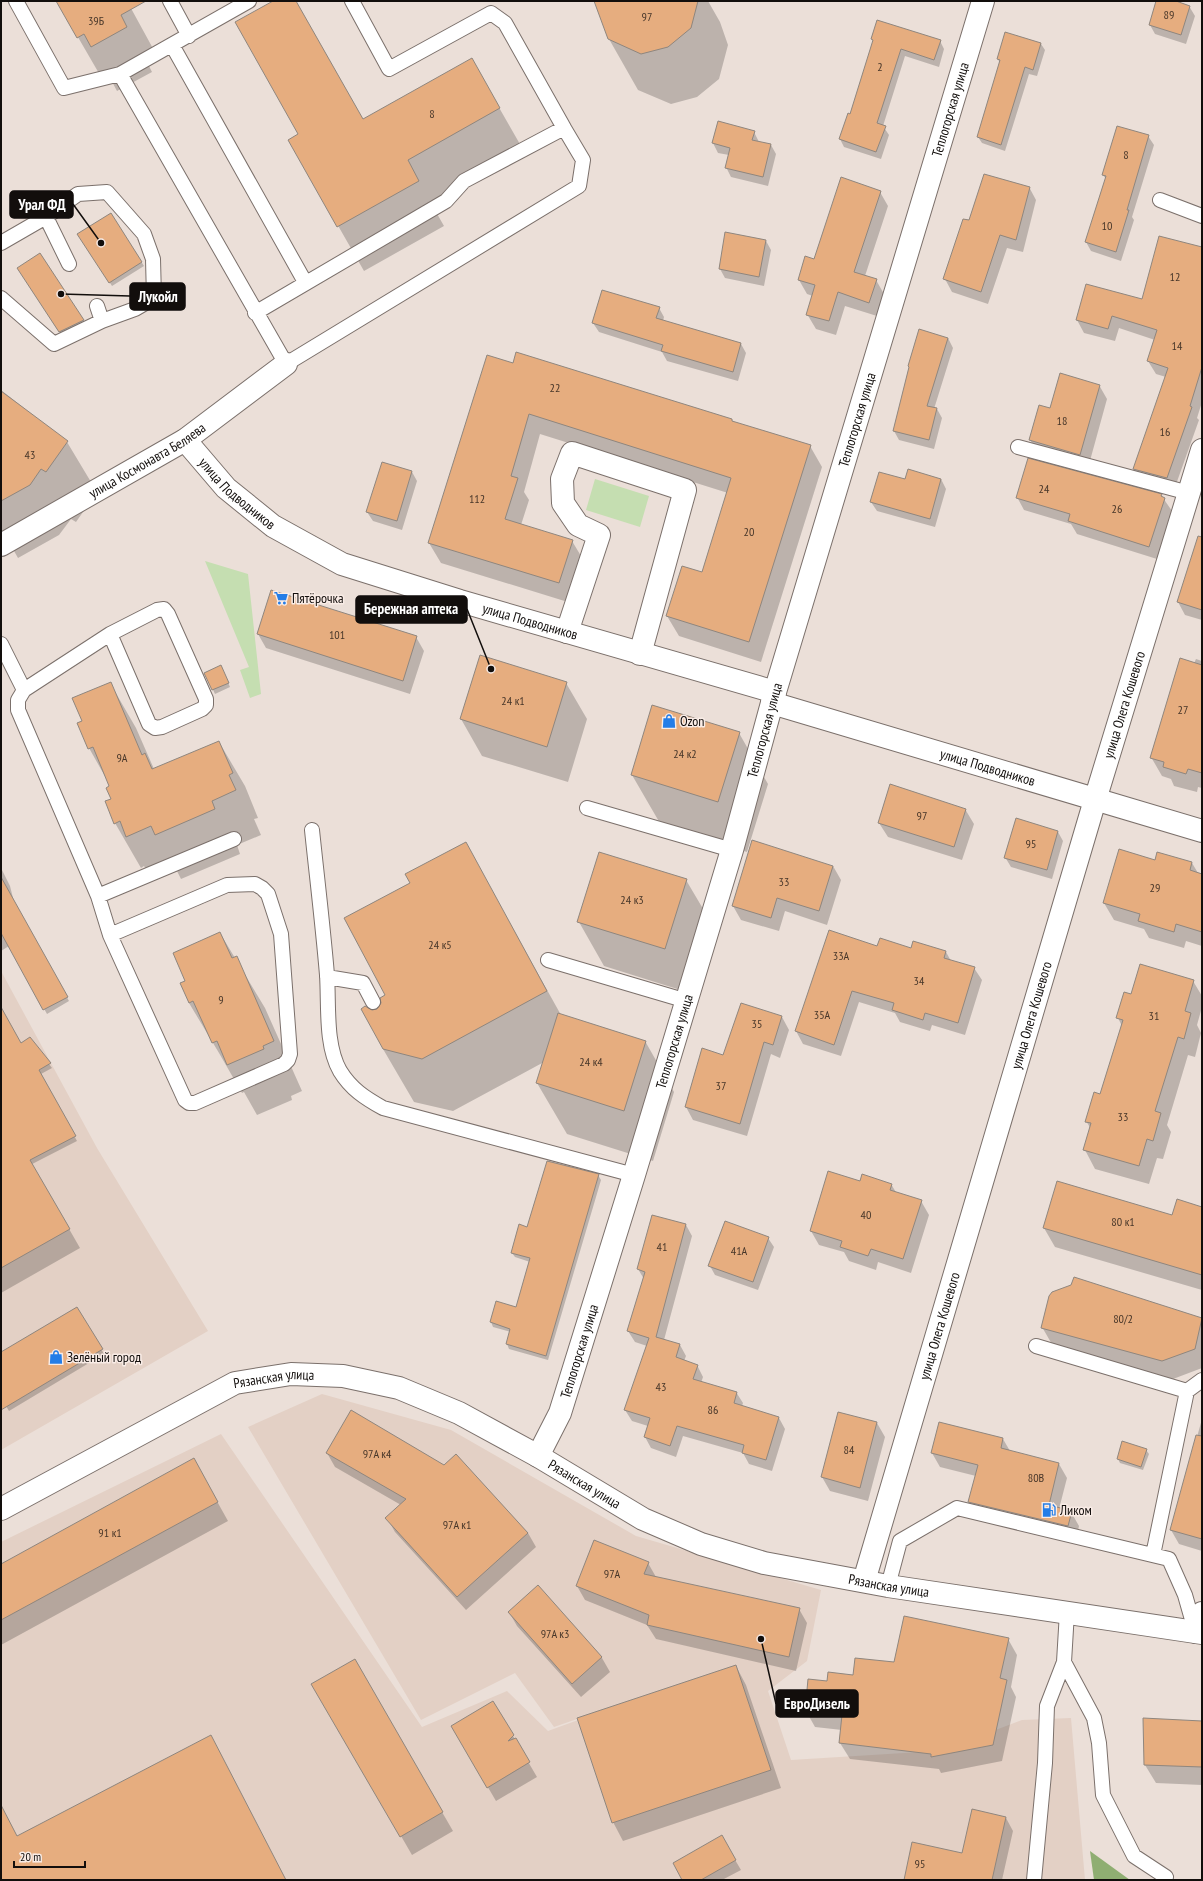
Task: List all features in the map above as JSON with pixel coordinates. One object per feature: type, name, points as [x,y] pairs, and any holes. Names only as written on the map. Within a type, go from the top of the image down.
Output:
[{"type":"street","name":"Теплогорская улица","points":[[538,1456],[560,1413],[634,1175],[732,850],[774,697],[983,1]]},
{"type":"street","name":"улица Космонавта Беляева","points":[[1,544],[185,440],[286,364]]},
{"type":"street","name":"улица Подводников","points":[[185,440],[226,488],[273,526],[342,564],[460,601],[640,654],[1095,800],[1202,831]]},
{"type":"street","name":"улица Олега Кошевого","points":[[864,1581],[1095,800],[1202,450]]},
{"type":"street","points":[[566,632],[599,535],[578,525],[563,503],[562,479],[572,453],[685,490],[640,654]]},
{"type":"street","name":"Рязанская улица","points":[[1,1509],[235,1383],[291,1374],[343,1376],[399,1388],[459,1413],[538,1456],[643,1519],[701,1544],[764,1563],[888,1586],[1067,1612],[1200,1626]]},
{"type":"lane","points":[[16,1],[64,88],[120,74],[172,46],[249,1]]},
{"type":"lane","points":[[170,1],[189,36]]},
{"type":"lane","points":[[120,74],[255,313],[286,364],[579,186],[583,160],[505,23],[491,13],[389,69],[352,1]]},
{"type":"lane","points":[[172,46],[305,282]]},
{"type":"lane","points":[[255,313],[305,282],[446,201],[464,181],[564,128]]},
{"type":"lane","points":[[1,243],[46,217],[78,194],[107,192],[144,234],[153,259],[154,298],[135,309],[102,321],[54,344],[1,298]]},
{"type":"lane","points":[[1160,200],[1202,216]]},
{"type":"lane","points":[[46,217],[70,264]]},
{"type":"lane","points":[[97,306],[102,321]]},
{"type":"lane","points":[[1018,447],[1189,493]]},
{"type":"lane","points":[[110,634],[150,724],[155,728],[162,727],[196,712],[206,705],[206,699],[168,614],[164,609],[157,610],[110,634],[24,690],[18,700],[18,710],[98,896],[110,935],[185,1100],[189,1103],[202,1100],[284,1064],[288,1060],[290,1054],[281,934],[268,894],[262,888],[255,884],[227,885],[110,935]]},
{"type":"lane","points":[[1,644],[24,690]]},
{"type":"lane","points":[[587,808],[732,850]]},
{"type":"lane","points":[[312,830],[327,977],[329,1028],[334,1053],[340,1070],[350,1085],[362,1097],[383,1108],[634,1175]]},
{"type":"lane","points":[[98,896],[234,839]]},
{"type":"lane","points":[[548,960],[687,1001]]},
{"type":"lane","points":[[327,977],[363,983],[373,1002]]},
{"type":"lane","points":[[1036,1346],[1187,1391]]},
{"type":"lane","points":[[1153,1555],[1187,1391],[1202,1380]]},
{"type":"lane","points":[[888,1586],[900,1540],[957,1508],[1169,1559],[1200,1626]]},
{"type":"lane","points":[[1034,1880],[1045,1763],[1047,1706],[1064,1662],[1067,1612]]},
{"type":"lane","points":[[1064,1662],[1094,1718],[1099,1743],[1103,1795],[1134,1856],[1166,1877]]},
{"type":"shaded area","points":[[1,971],[97,1148],[208,1331],[1,1450]]},
{"type":"shaded area","points":[[322,1394],[451,1430],[636,1536],[821,1590],[807,1661],[768,1691],[791,1760],[920,1752],[958,1744],[1022,1720],[1071,1718],[1085,1880],[1,1880],[1,1542],[221,1434],[422,1727],[507,1691],[548,1731],[652,1693],[554,1727],[515,1673],[421,1720],[248,1427]]},
{"type":"green space","points":[[595,479],[649,496],[640,527],[586,510]]},
{"type":"green space","points":[[205,561],[248,574],[261,694],[250,698],[240,670],[249,667]]},
{"type":"green space","points":[[1090,1851],[1130,1880],[1094,1880]]},
{"type":"building","points":[[56,1],[146,1],[121,15],[127,27],[91,47],[84,34],[77,38]]},
{"type":"building","points":[[273,1],[296,1],[363,119],[472,58],[500,108],[408,160],[419,181],[337,227],[288,140],[298,134],[235,22]]},
{"type":"building","points":[[594,1],[698,1],[691,28],[668,47],[641,54],[608,39]]},
{"type":"building","points":[[1156,1],[1176,1],[1190,6],[1181,35],[1149,25]]},
{"type":"building","points":[[877,20],[941,40],[934,60],[901,49],[877,123],[886,126],[876,152],[839,139],[848,113],[850,114],[873,40],[871,39]]},
{"type":"building","points":[[1005,32],[1041,43],[1033,70],[1025,67],[1001,145],[977,137],[1000,60],[997,59]]},
{"type":"building","points":[[718,121],[755,131],[752,140],[771,144],[763,177],[725,168],[730,148],[712,143]]},
{"type":"building","points":[[1117,126],[1149,135],[1116,252],[1085,242],[1106,176],[1102,175]]},
{"type":"building","points":[[984,174],[1030,187],[1016,240],[1000,235],[981,292],[943,279],[963,219],[969,220]]},
{"type":"building","points":[[841,177],[881,191],[854,272],[877,279],[869,303],[838,292],[829,321],[806,315],[815,285],[798,280],[805,256],[814,259]]},
{"type":"building","points":[[111,213],[142,262],[109,283],[77,234]]},
{"type":"building","points":[[725,232],[766,240],[759,277],[719,269]]},
{"type":"building","points":[[1159,236],[1202,247],[1202,367],[1190,406],[1192,407],[1167,478],[1133,469],[1168,368],[1147,361],[1157,330],[1112,316],[1108,329],[1076,320],[1086,284],[1142,299]]},
{"type":"building","points":[[40,253],[84,320],[59,332],[17,268]]},
{"type":"building","points":[[602,290],[660,307],[656,318],[741,343],[733,372],[661,351],[663,345],[592,323]]},
{"type":"building","points":[[919,329],[948,338],[927,406],[937,408],[929,440],[893,431],[908,366]]},
{"type":"building","points":[[516,352],[811,445],[749,642],[666,616],[682,566],[702,572],[731,478],[529,414],[511,476],[518,478],[505,519],[573,540],[559,583],[428,543],[487,355],[513,363]]},
{"type":"building","points":[[1060,373],[1100,385],[1080,455],[1029,440],[1039,405],[1050,408]]},
{"type":"building","points":[[1,391],[68,441],[46,472],[41,469],[30,485],[1,501]]},
{"type":"building","points":[[1028,458],[1162,494],[1161,496],[1165,498],[1149,547],[1068,521],[1070,514],[1016,498]]},
{"type":"building","points":[[382,462],[412,471],[397,521],[366,512]]},
{"type":"building","points":[[908,469],[941,479],[930,519],[870,502],[879,472],[905,479]]},
{"type":"building","points":[[1198,536],[1202,537],[1202,610],[1177,602]]},
{"type":"building","points":[[271,590],[417,636],[403,681],[257,634]]},
{"type":"building","points":[[480,655],[567,682],[547,747],[460,719]]},
{"type":"building","points":[[1180,658],[1202,665],[1202,773],[1188,769],[1186,774],[1163,767],[1164,762],[1150,758]]},
{"type":"building","points":[[221,665],[229,683],[212,690],[204,673]]},
{"type":"building","points":[[111,682],[142,755],[145,753],[152,769],[219,741],[233,773],[229,775],[236,790],[212,801],[215,809],[155,835],[151,826],[126,837],[120,821],[114,824],[105,801],[111,799],[106,788],[109,786],[93,747],[88,749],[77,723],[82,721],[72,698]]},
{"type":"building","points":[[652,705],[740,732],[718,802],[631,775]]},
{"type":"building","points":[[890,784],[966,809],[954,847],[878,823]]},
{"type":"building","points":[[1016,818],[1058,831],[1047,870],[1004,858]]},
{"type":"building","points":[[752,840],[833,866],[819,911],[777,898],[771,918],[732,906]]},
{"type":"building","points":[[466,842],[547,991],[422,1059],[383,1049],[361,1009],[365,1006],[372,1010],[377,1009],[381,1003],[380,998],[385,995],[344,918],[410,883],[405,874]]},
{"type":"building","points":[[1119,849],[1155,860],[1157,852],[1192,862],[1190,870],[1202,874],[1202,932],[1176,924],[1174,932],[1138,921],[1140,914],[1103,903]]},
{"type":"building","points":[[599,852],[687,879],[665,949],[577,922]]},
{"type":"building","points":[[1,877],[68,997],[43,1010],[1,933]]},
{"type":"building","points":[[829,930],[877,946],[880,938],[911,948],[913,941],[946,951],[944,958],[975,967],[958,1023],[925,1013],[923,1020],[892,1010],[894,1003],[852,991],[834,1045],[795,1031]]},
{"type":"building","points":[[220,932],[232,958],[237,956],[274,1041],[263,1046],[264,1049],[227,1065],[217,1041],[212,1043],[193,1001],[189,1003],[180,983],[185,981],[173,953]]},
{"type":"building","points":[[1140,964],[1194,980],[1185,1011],[1191,1013],[1184,1039],[1178,1037],[1155,1111],[1161,1113],[1153,1141],[1147,1139],[1139,1166],[1083,1150],[1091,1123],[1085,1122],[1094,1092],[1100,1094],[1123,1020],[1116,1018],[1124,992],[1131,994]]},
{"type":"building","points":[[741,1003],[782,1016],[773,1045],[764,1042],[740,1124],[685,1107],[702,1048],[723,1055]]},
{"type":"building","points":[[1,1007],[21,1043],[30,1037],[51,1063],[39,1070],[76,1136],[30,1160],[70,1229],[1,1268]]},
{"type":"building","points":[[558,1013],[646,1041],[624,1111],[536,1083]]},
{"type":"building","points":[[547,1161],[599,1174],[546,1356],[506,1344],[510,1329],[490,1322],[496,1301],[516,1307],[530,1258],[511,1253],[519,1224],[527,1227]]},
{"type":"building","points":[[828,1171],[860,1181],[862,1174],[892,1184],[890,1190],[922,1200],[903,1259],[871,1249],[868,1256],[840,1247],[842,1241],[810,1231]]},
{"type":"building","points":[[1057,1181],[1172,1215],[1177,1199],[1202,1207],[1202,1275],[1043,1228]]},
{"type":"building","points":[[652,1215],[686,1224],[656,1337],[680,1344],[676,1357],[698,1365],[693,1379],[737,1392],[734,1403],[779,1417],[766,1460],[742,1453],[744,1445],[677,1426],[670,1446],[644,1437],[650,1418],[624,1410],[649,1338],[627,1331],[645,1272],[637,1269]]},
{"type":"building","points":[[725,1221],[769,1237],[753,1282],[708,1266]]},
{"type":"building","points":[[1074,1277],[1202,1318],[1195,1349],[1162,1361],[1041,1328],[1049,1296],[1052,1292],[1071,1285]]},
{"type":"building","points":[[77,1307],[103,1349],[1,1410],[1,1352]]},
{"type":"building","points":[[351,1410],[444,1465],[456,1454],[528,1533],[457,1597],[385,1518],[406,1499],[326,1453]]},
{"type":"building","points":[[838,1412],[877,1422],[860,1488],[821,1477]]},
{"type":"building","points":[[939,1422],[1003,1438],[1001,1448],[1059,1463],[1049,1505],[1072,1511],[1068,1526],[968,1502],[978,1465],[931,1453]]},
{"type":"building","points":[[1196,1435],[1202,1436],[1202,1539],[1170,1530]]},
{"type":"building","points":[[1122,1441],[1147,1449],[1141,1467],[1117,1459]]},
{"type":"building","points":[[194,1458],[218,1502],[1,1620],[1,1564]]},
{"type":"building","points":[[594,1540],[649,1562],[644,1574],[800,1608],[789,1657],[647,1625],[649,1615],[576,1586]]},
{"type":"building","points":[[538,1585],[602,1657],[572,1684],[508,1612]]},
{"type":"building","points":[[904,1616],[1009,1638],[1000,1678],[1007,1680],[993,1745],[931,1757],[931,1754],[839,1743],[842,1715],[805,1711],[808,1679],[827,1681],[828,1672],[853,1675],[855,1658],[894,1662]]},
{"type":"building","points":[[355,1659],[443,1812],[400,1837],[311,1684]]},
{"type":"building","points":[[736,1665],[771,1770],[612,1823],[577,1718]]},
{"type":"building","points":[[493,1701],[514,1735],[508,1741],[516,1738],[530,1762],[487,1788],[451,1726]]},
{"type":"building","points":[[1143,1718],[1202,1721],[1202,1767],[1144,1765]]},
{"type":"building","points":[[211,1735],[286,1880],[1,1880],[1,1805],[17,1836]]},
{"type":"building","points":[[972,1809],[1006,1817],[992,1880],[904,1880],[912,1842],[962,1853]]},
{"type":"building","points":[[722,1835],[736,1860],[701,1880],[682,1880],[673,1863]]},
{"type":"place","name":"Урал ФД","points":[[101,243]]},
{"type":"place","name":"Лукойл","points":[[61,294]]},
{"type":"place","name":"Пятёрочка","points":[[281,598]]},
{"type":"place","name":"Бережная аптека","points":[[491,669]]},
{"type":"place","name":"Ozon","points":[[669,721]]},
{"type":"place","name":"Зелёный город","points":[[56,1357]]},
{"type":"place","name":"Ликом","points":[[1049,1510]]},
{"type":"place","name":"ЕвроДизель","points":[[761,1639]]}]
